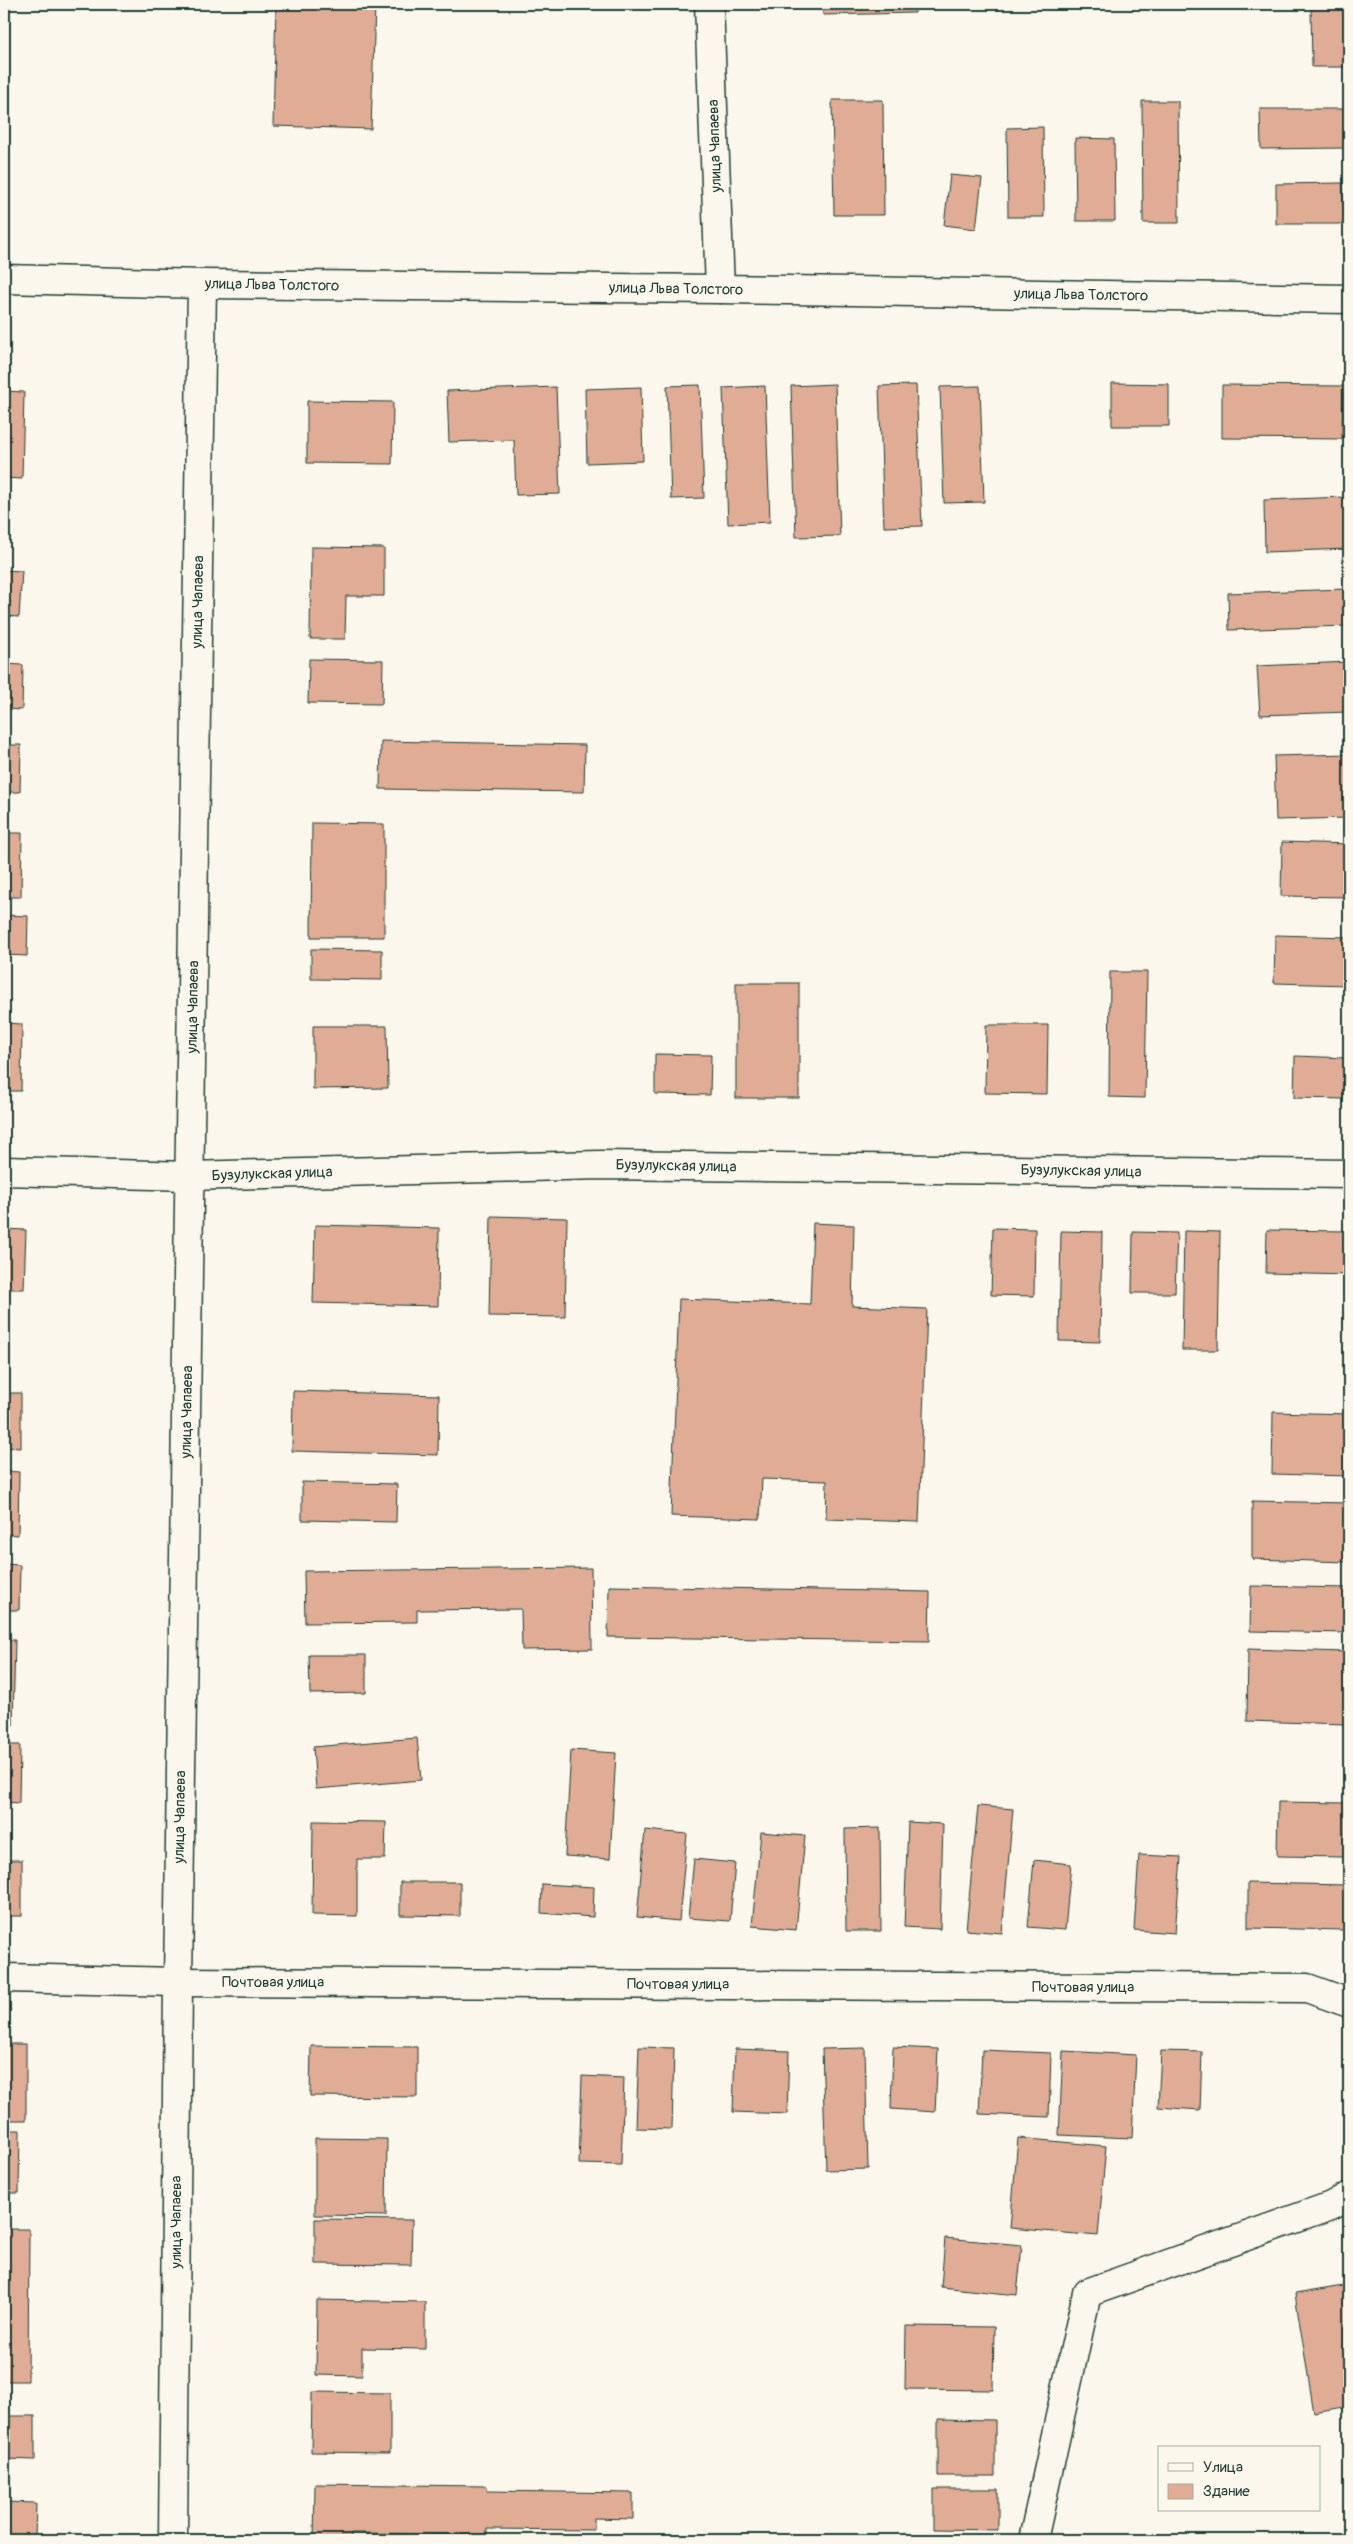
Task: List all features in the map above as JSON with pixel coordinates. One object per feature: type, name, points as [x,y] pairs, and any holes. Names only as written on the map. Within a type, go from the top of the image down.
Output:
[{"type":"street","name":"улица Чапаева","points":[[709,4],[720,289]]},
{"type":"street","name":"улица Льва Толстого","points":[[4,279],[202,284],[720,289],[1349,299]]},
{"type":"street","name":"улица Чапаева","points":[[173,2540],[178,1982],[202,284]]},
{"type":"street","name":"Бузулукская улица","points":[[4,1171],[190,1176],[600,1165],[1349,1174]]},
{"type":"street","name":"Почтовая улица","points":[[4,1978],[178,1982],[1307,1988],[1349,2003]]},
{"type":"street","points":[[1032,2540],[1086,2293],[1331,2206],[1349,2196]]},
{"type":"building","points":[[276,4],[375,4],[371,129],[273,126]]},
{"type":"building","points":[[822,4],[915,4],[915,13],[823,15]]},
{"type":"building","points":[[1347,6],[1348,67],[1312,67],[1311,7]]},
{"type":"building","points":[[832,100],[883,100],[884,215],[834,215]]},
{"type":"building","points":[[1142,101],[1178,101],[1179,223],[1143,223]]},
{"type":"building","points":[[1260,109],[1345,109],[1346,148],[1261,149]]},
{"type":"building","points":[[1043,127],[1044,217],[1008,217],[1007,128]]},
{"type":"building","points":[[1075,138],[1114,139],[1115,221],[1076,221]]},
{"type":"building","points":[[950,175],[982,178],[976,229],[944,225]]},
{"type":"building","points":[[1343,183],[1344,224],[1276,224],[1276,184]]},
{"type":"building","points":[[1112,383],[1169,384],[1169,426],[1112,426]]},
{"type":"building","points":[[835,384],[840,536],[796,537],[791,386]]},
{"type":"building","points":[[700,385],[704,498],[671,499],[667,386]]},
{"type":"building","points":[[916,385],[922,526],[884,527],[879,386]]},
{"type":"building","points":[[1222,385],[1343,386],[1342,439],[1222,438]]},
{"type":"building","points":[[765,386],[770,522],[728,524],[723,388]]},
{"type":"building","points":[[980,386],[984,502],[944,503],[940,387]]},
{"type":"building","points":[[556,387],[560,494],[516,495],[514,440],[449,442],[447,391]]},
{"type":"building","points":[[641,387],[643,461],[587,463],[585,389]]},
{"type":"building","points":[[4,391],[24,392],[22,479],[4,478]]},
{"type":"building","points":[[307,401],[393,402],[392,464],[307,463]]},
{"type":"building","points":[[1346,497],[1348,549],[1265,552],[1264,500]]},
{"type":"building","points":[[311,547],[384,548],[384,596],[346,596],[345,639],[310,639]]},
{"type":"building","points":[[4,570],[22,571],[19,617],[4,616]]},
{"type":"building","points":[[1346,589],[1347,626],[1229,630],[1228,593]]},
{"type":"building","points":[[309,659],[383,660],[382,704],[308,703]]},
{"type":"building","points":[[1349,662],[1349,712],[1260,715],[1257,666]]},
{"type":"building","points":[[4,664],[23,665],[22,710],[4,709]]},
{"type":"building","points":[[381,741],[585,745],[584,792],[380,789]]},
{"type":"building","points":[[4,745],[21,745],[20,792],[4,792]]},
{"type":"building","points":[[1349,754],[1349,818],[1276,820],[1274,756]]},
{"type":"building","points":[[312,823],[384,824],[384,937],[311,937]]},
{"type":"building","points":[[4,833],[22,833],[21,897],[4,897]]},
{"type":"building","points":[[1282,842],[1349,844],[1349,897],[1281,896]]},
{"type":"building","points":[[4,915],[28,916],[27,956],[4,955]]},
{"type":"building","points":[[1275,935],[1349,937],[1349,985],[1274,983]]},
{"type":"building","points":[[311,949],[382,950],[382,980],[311,979]]},
{"type":"building","points":[[1110,972],[1147,972],[1145,1098],[1109,1097]]},
{"type":"building","points":[[736,983],[799,983],[799,1098],[736,1098]]},
{"type":"building","points":[[4,1023],[22,1024],[21,1091],[4,1091]]},
{"type":"building","points":[[986,1025],[1048,1025],[1047,1094],[985,1093]]},
{"type":"building","points":[[313,1026],[387,1026],[388,1088],[313,1089]]},
{"type":"building","points":[[655,1054],[711,1055],[710,1095],[655,1094]]},
{"type":"building","points":[[1295,1056],[1348,1058],[1347,1099],[1294,1098]]},
{"type":"building","points":[[491,1216],[567,1218],[565,1317],[489,1316]]},
{"type":"building","points":[[813,1223],[854,1225],[852,1306],[927,1309],[919,1522],[826,1519],[827,1481],[762,1479],[760,1519],[671,1516],[679,1299],[810,1304]]},
{"type":"building","points":[[315,1225],[439,1228],[438,1306],[313,1303]]},
{"type":"building","points":[[993,1228],[1035,1229],[1034,1296],[991,1295]]},
{"type":"building","points":[[4,1229],[26,1230],[24,1289],[4,1289]]},
{"type":"building","points":[[1267,1230],[1349,1231],[1349,1275],[1266,1273]]},
{"type":"building","points":[[1061,1231],[1102,1232],[1100,1342],[1059,1341]]},
{"type":"building","points":[[1184,1231],[1220,1232],[1218,1350],[1182,1350]]},
{"type":"building","points":[[1133,1232],[1177,1233],[1175,1293],[1132,1293]]},
{"type":"building","points":[[293,1391],[439,1395],[438,1455],[292,1451]]},
{"type":"building","points":[[4,1393],[21,1393],[21,1448],[4,1447]]},
{"type":"building","points":[[1273,1412],[1349,1414],[1349,1476],[1272,1474]]},
{"type":"building","points":[[4,1471],[19,1472],[18,1535],[4,1534]]},
{"type":"building","points":[[302,1482],[397,1484],[396,1522],[302,1520]]},
{"type":"building","points":[[1252,1501],[1348,1503],[1347,1562],[1252,1559]]},
{"type":"building","points":[[4,1564],[20,1565],[19,1610],[4,1610]]},
{"type":"building","points":[[591,1568],[592,1649],[522,1650],[521,1609],[417,1610],[417,1622],[305,1623],[304,1571]]},
{"type":"building","points":[[609,1586],[930,1592],[929,1641],[608,1637]]},
{"type":"building","points":[[1251,1586],[1347,1588],[1346,1633],[1250,1631]]},
{"type":"building","points":[[4,1640],[15,1640],[13,1725],[4,1725]]},
{"type":"building","points":[[1248,1649],[1346,1652],[1345,1724],[1247,1721]]},
{"type":"building","points":[[309,1655],[366,1655],[366,1693],[310,1694]]},
{"type":"building","points":[[417,1738],[421,1780],[316,1789],[313,1747]]},
{"type":"building","points":[[4,1745],[20,1745],[19,1803],[4,1802]]},
{"type":"building","points":[[571,1750],[616,1753],[610,1859],[565,1856]]},
{"type":"building","points":[[1278,1802],[1346,1803],[1345,1857],[1277,1856]]},
{"type":"building","points":[[978,1806],[1013,1809],[1002,1933],[966,1930]]},
{"type":"building","points":[[313,1821],[386,1822],[385,1859],[357,1859],[357,1916],[312,1915]]},
{"type":"building","points":[[908,1822],[943,1824],[940,1929],[904,1927]]},
{"type":"building","points":[[880,1828],[881,1931],[846,1931],[845,1829]]},
{"type":"building","points":[[645,1830],[687,1834],[679,1921],[637,1917]]},
{"type":"building","points":[[761,1832],[805,1836],[796,1930],[752,1926]]},
{"type":"building","points":[[1139,1855],[1181,1857],[1175,1933],[1134,1930]]},
{"type":"building","points":[[694,1859],[735,1863],[730,1921],[688,1918]]},
{"type":"building","points":[[4,1860],[22,1860],[22,1916],[4,1916]]},
{"type":"building","points":[[1034,1860],[1071,1864],[1065,1930],[1028,1927]]},
{"type":"building","points":[[400,1882],[460,1882],[460,1916],[400,1915]]},
{"type":"building","points":[[1248,1883],[1346,1885],[1345,1930],[1248,1928]]},
{"type":"building","points":[[542,1884],[594,1887],[593,1917],[541,1913]]},
{"type":"building","points":[[4,2044],[26,2044],[26,2120],[4,2120]]},
{"type":"building","points":[[311,2046],[417,2047],[417,2097],[310,2096]]},
{"type":"building","points":[[639,2047],[674,2048],[672,2129],[636,2128]]},
{"type":"building","points":[[893,2047],[938,2049],[935,2112],[891,2109]]},
{"type":"building","points":[[865,2048],[868,2169],[826,2170],[822,2049]]},
{"type":"building","points":[[735,2049],[789,2051],[787,2114],[733,2112]]},
{"type":"building","points":[[982,2050],[1051,2053],[1049,2117],[979,2114]]},
{"type":"building","points":[[1063,2051],[1136,2055],[1132,2138],[1059,2135]]},
{"type":"building","points":[[1161,2051],[1202,2052],[1200,2110],[1158,2107]]},
{"type":"building","points":[[582,2076],[624,2078],[621,2165],[579,2164]]},
{"type":"building","points":[[4,2130],[20,2130],[19,2193],[4,2193]]},
{"type":"building","points":[[315,2138],[387,2139],[386,2216],[315,2215]]},
{"type":"building","points":[[1018,2138],[1106,2146],[1098,2236],[1010,2228]]},
{"type":"building","points":[[315,2219],[412,2220],[411,2265],[315,2264]]},
{"type":"building","points":[[4,2229],[29,2229],[28,2381],[4,2381]]},
{"type":"building","points":[[945,2238],[1022,2245],[1017,2295],[941,2287]]},
{"type":"building","points":[[1349,2285],[1349,2407],[1314,2413],[1295,2294]]},
{"type":"building","points":[[317,2300],[425,2302],[425,2349],[362,2348],[362,2376],[316,2375]]},
{"type":"building","points":[[906,2326],[994,2327],[993,2390],[905,2389]]},
{"type":"building","points":[[312,2392],[390,2393],[390,2453],[311,2452]]},
{"type":"building","points":[[4,2416],[35,2416],[35,2460],[4,2459]]},
{"type":"building","points":[[938,2419],[995,2420],[995,2476],[938,2476]]},
{"type":"building","points":[[315,2484],[487,2486],[487,2491],[633,2493],[633,2519],[594,2518],[594,2530],[487,2529],[487,2535],[351,2533],[351,2540],[314,2540]]},
{"type":"building","points":[[934,2489],[998,2489],[998,2530],[934,2529]]},
{"type":"building","points":[[4,2502],[36,2503],[35,2540],[4,2540]]}]
